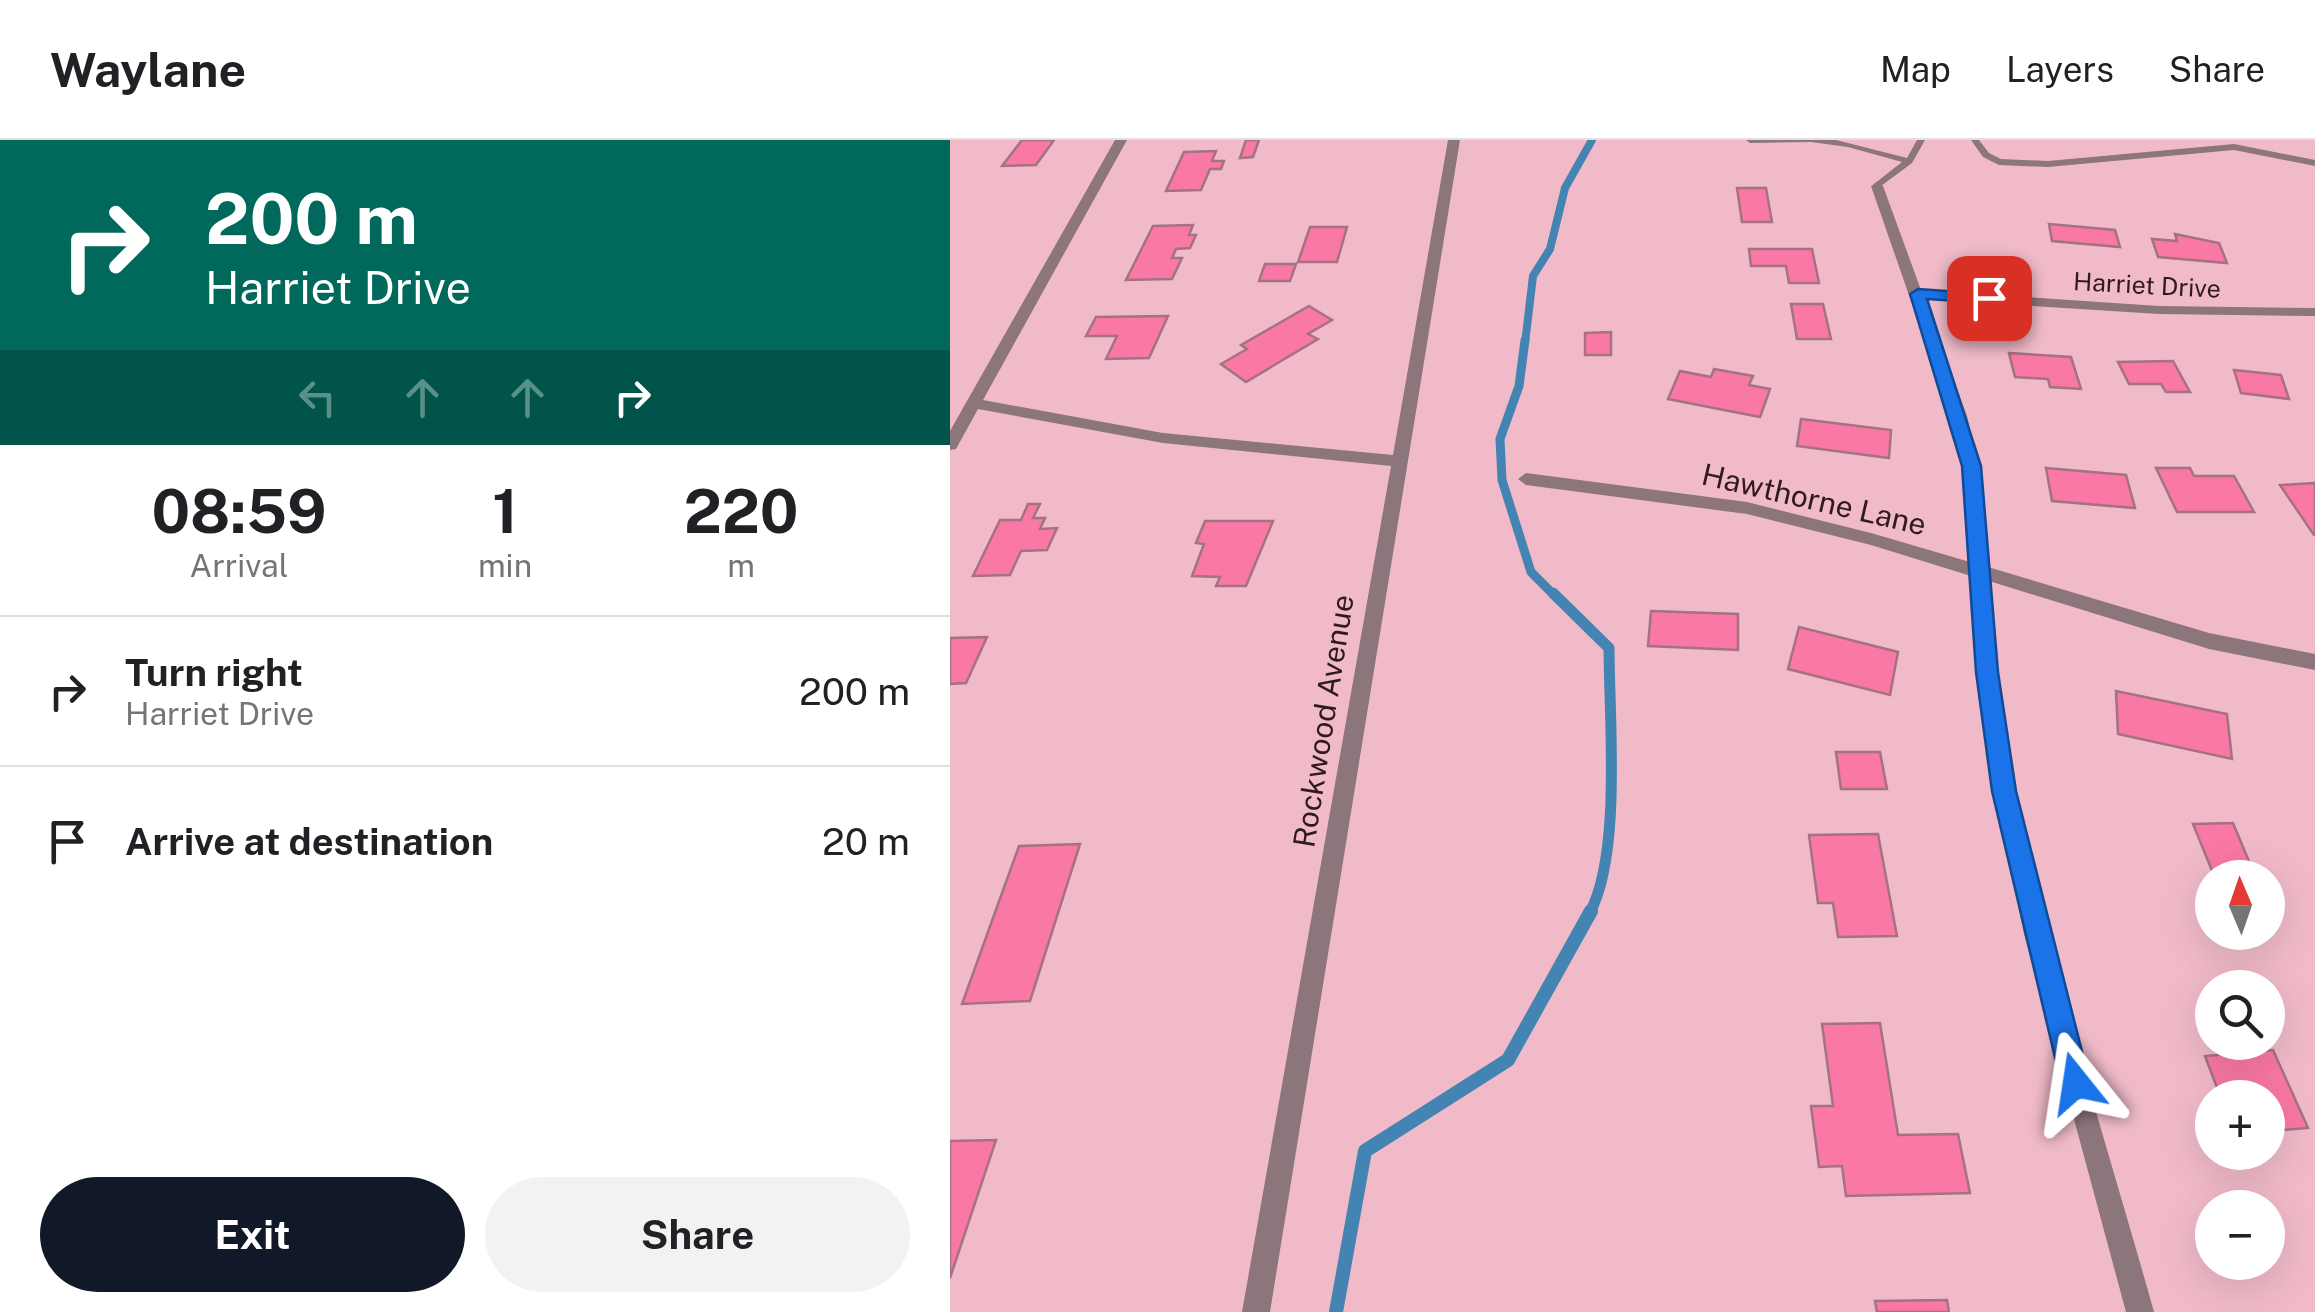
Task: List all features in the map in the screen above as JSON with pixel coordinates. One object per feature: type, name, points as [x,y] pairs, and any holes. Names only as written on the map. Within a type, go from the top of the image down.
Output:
[{"type":"street","points":[[950,445],[1121,140]]},
{"type":"street","name":"Rockwood Avenue","points":[[1256,1312],[1454,140]]},
{"type":"street","points":[[1877,186],[1918,294],[1972,466],[1987,672],[2004,791],[2046,971],[2140,1312]]},
{"type":"street","name":"Harriet Drive","points":[[1918,294],[2159,310],[2315,312]]},
{"type":"street","points":[[974,403],[1181,441],[1397,461]]},
{"type":"street","name":"Hawthorne Lane","points":[[1526,479],[1747,508],[1982,571],[2209,641],[2315,662]]},
{"type":"lane","points":[[1750,140],[1810,140],[1909,161]]},
{"type":"lane","points":[[1877,186],[1909,161],[1922,140]]},
{"type":"lane","points":[[1974,140],[1986,155],[1999,162],[2048,164],[2234,147],[2311,161]]},
{"type":"lane","points":[[2291,143],[2311,161]]},
{"type":"building","points":[[1022,140],[1054,140],[1036,165],[1002,166]]},
{"type":"building","points":[[1246,140],[1259,140],[1253,157],[1240,158]]},
{"type":"building","points":[[1216,151],[1212,161],[1224,161],[1221,169],[1210,169],[1201,190],[1166,191],[1184,152]]},
{"type":"building","points":[[1737,188],[1766,188],[1772,222],[1742,222]]},
{"type":"building","points":[[2049,224],[2115,230],[2120,247],[2052,241]]},
{"type":"building","points":[[1193,225],[1189,235],[1196,235],[1190,248],[1176,249],[1172,258],[1182,258],[1172,279],[1126,280],[1153,226]]},
{"type":"building","points":[[1310,227],[1347,227],[1337,262],[1298,262]]},
{"type":"building","points":[[2175,234],[2219,243],[2227,263],[2158,257],[2152,239],[2177,241]]},
{"type":"building","points":[[1749,249],[1812,249],[1819,283],[1789,283],[1786,266],[1751,266]]},
{"type":"building","points":[[1265,264],[1296,264],[1290,281],[1259,281]]},
{"type":"building","points":[[1791,304],[1823,304],[1831,339],[1797,339]]},
{"type":"building","points":[[1309,306],[1332,320],[1308,334],[1318,339],[1246,382],[1221,364],[1247,349],[1241,345]]},
{"type":"building","points":[[1168,316],[1149,358],[1106,359],[1117,336],[1086,336],[1096,317]]},
{"type":"building","points":[[1611,332],[1611,355],[1585,355],[1585,333]]},
{"type":"building","points":[[2009,353],[2071,357],[2081,389],[2050,387],[2048,379],[2015,377]]},
{"type":"building","points":[[2173,361],[2190,392],[2166,392],[2161,384],[2129,384],[2118,362]]},
{"type":"building","points":[[1714,369],[1753,376],[1749,385],[1770,389],[1760,417],[1668,399],[1680,371],[1711,377]]},
{"type":"building","points":[[2234,370],[2281,375],[2289,399],[2241,393]]},
{"type":"building","points":[[1801,419],[1891,430],[1889,458],[1797,446]]},
{"type":"building","points":[[2046,468],[2126,475],[2135,508],[2052,501]]},
{"type":"building","points":[[2156,468],[2190,468],[2194,476],[2234,476],[2254,512],[2177,512]]},
{"type":"building","points":[[2315,483],[2315,535],[2314,535],[2280,485]]},
{"type":"building","points":[[1028,504],[1040,504],[1033,518],[1045,518],[1040,529],[1057,528],[1047,550],[1021,551],[1010,575],[973,576],[1000,520],[1021,520]]},
{"type":"building","points":[[1205,521],[1273,521],[1246,586],[1216,586],[1220,577],[1192,576],[1204,544],[1196,543]]},
{"type":"building","points":[[1651,611],[1738,614],[1738,650],[1648,646]]},
{"type":"building","points":[[1799,627],[1898,652],[1890,695],[1788,669]]},
{"type":"building","points":[[987,637],[966,683],[950,684],[950,638]]},
{"type":"building","points":[[2116,691],[2227,714],[2232,759],[2118,734]]},
{"type":"building","points":[[1836,752],[1880,752],[1887,789],[1841,789]]},
{"type":"building","points":[[2233,823],[2248,860],[2208,860],[2193,824]]},
{"type":"building","points":[[1878,834],[1897,936],[1838,937],[1833,903],[1818,903],[1809,835]]},
{"type":"building","points":[[1080,844],[1030,1001],[962,1004],[1019,846]]},
{"type":"building","points":[[1880,1023],[1898,1135],[1958,1134],[1970,1193],[1846,1196],[1842,1166],[1819,1167],[1811,1106],[1833,1106],[1822,1024]]},
{"type":"building","points":[[2207,1060],[2277,1060],[2308,1128],[2285,1130],[2285,1080],[2214,1080]]},
{"type":"building","points":[[996,1140],[950,1278],[950,1141]]},
{"type":"building","points":[[1947,1300],[1949,1312],[1877,1312],[1875,1301]]},
{"type":"waterway","points":[[1525,343],[1533,276],[1550,249],[1565,188],[1592,140]]},
{"type":"waterway","points":[[1525,340],[1519,386],[1500,439],[1502,480],[1531,572],[1555,596]]},
{"type":"waterway","points":[[1553,593],[1609,648],[1610,823],[1599,889],[1589,914]]},
{"type":"waterway","points":[[1336,1312],[1365,1151],[1508,1060],[1591,911]]},
{"type":"route","points":[[1989,298],[1918,294],[1972,466],[1987,672],[2004,791],[2036,934],[2076,1083]]}]
